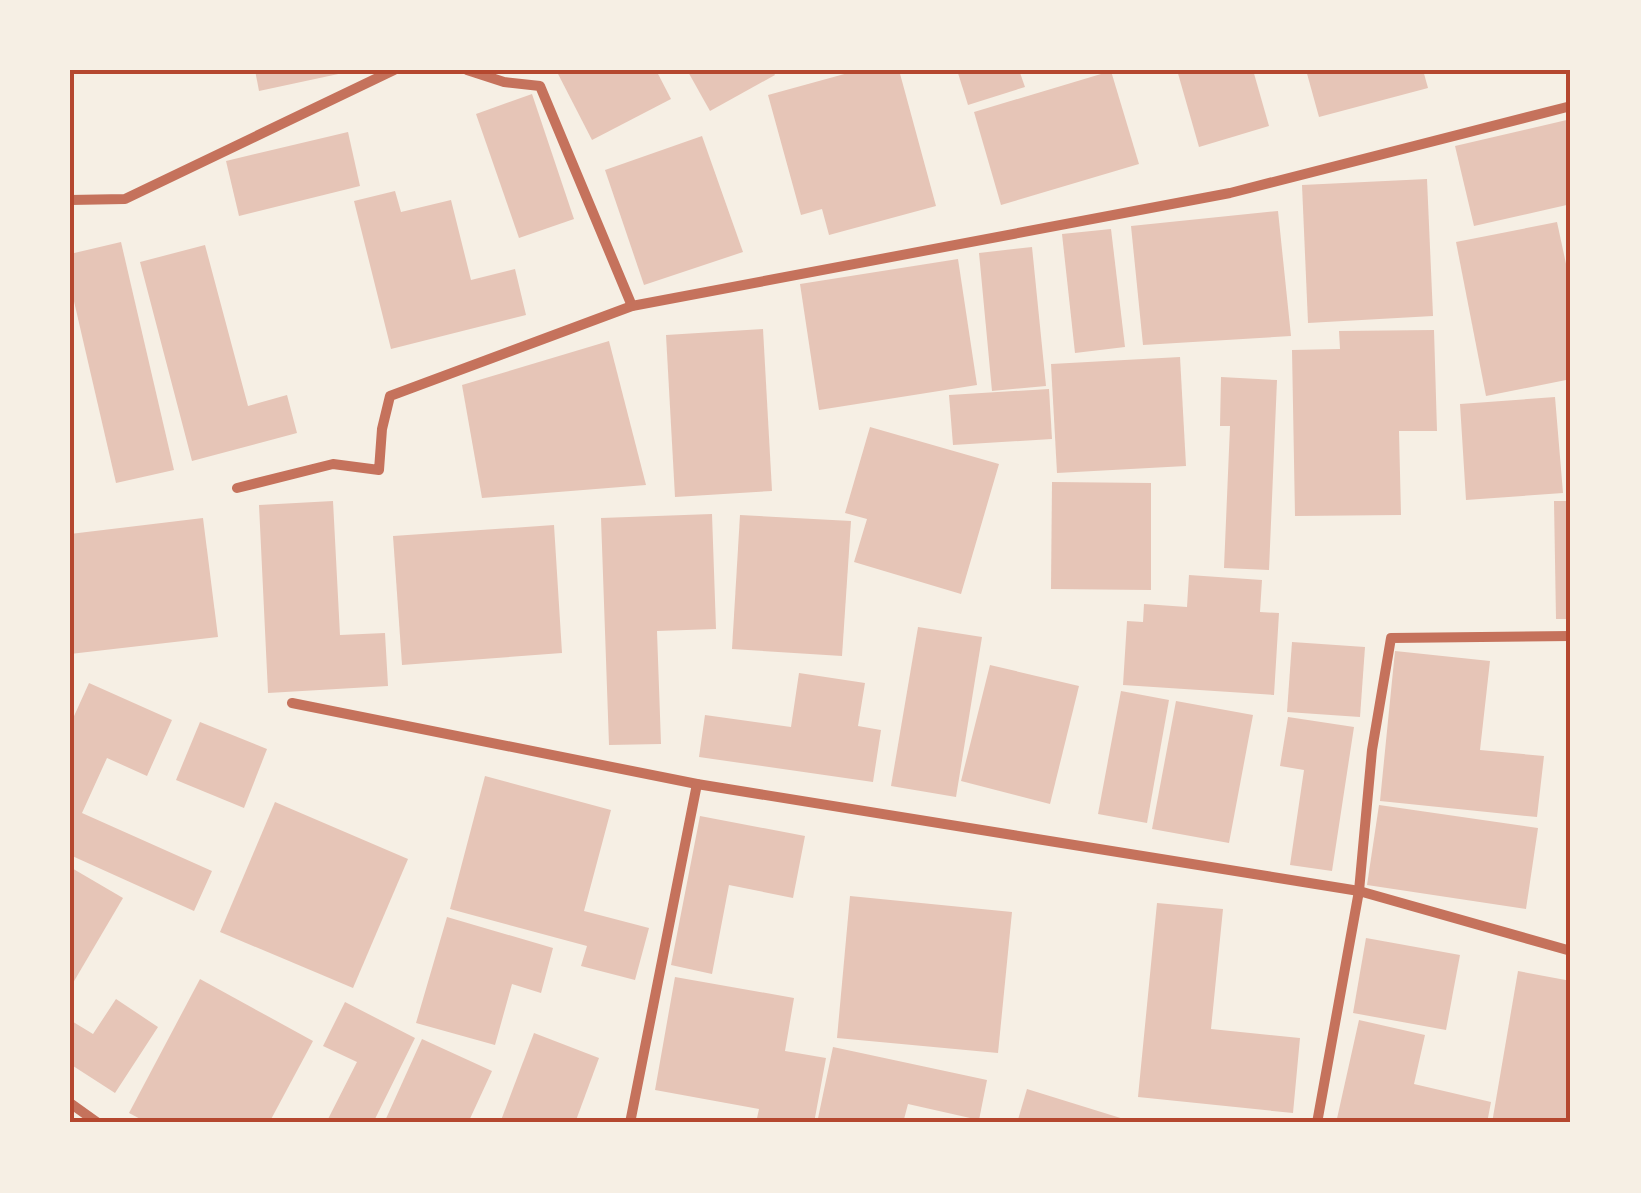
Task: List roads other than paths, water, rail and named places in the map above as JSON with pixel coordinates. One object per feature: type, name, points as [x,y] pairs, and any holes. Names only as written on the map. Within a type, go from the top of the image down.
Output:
[{"type":"street","points":[[70,200],[125,199],[394,70]]},
{"type":"street","points":[[467,70],[504,82],[540,86],[632,306]]},
{"type":"street","points":[[237,488],[332,464],[379,470],[382,428],[390,396],[632,306],[1230,193],[1571,106]]},
{"type":"street","points":[[1317,1123],[1358,892],[1372,750],[1390,638],[1571,636]]},
{"type":"street","points":[[292,703],[697,784],[1358,892],[1571,952]]},
{"type":"street","points":[[630,1123],[697,784]]},
{"type":"street","points":[[70,1103],[98,1123]]}]
